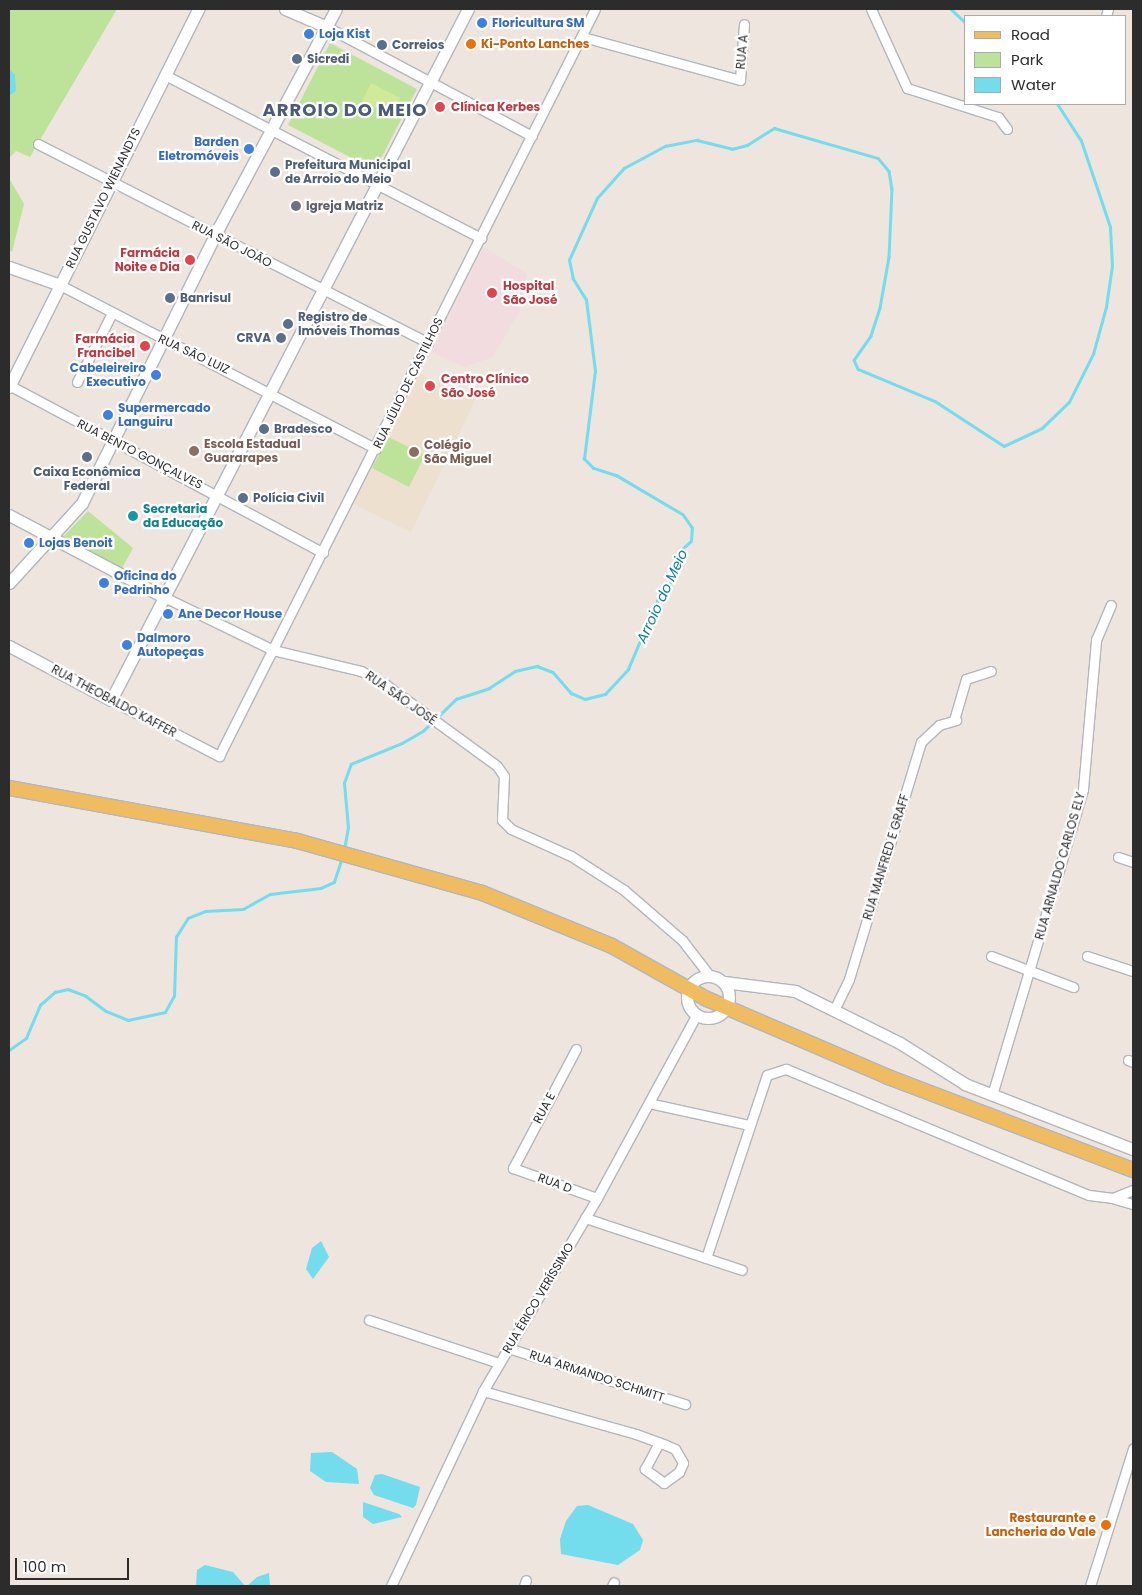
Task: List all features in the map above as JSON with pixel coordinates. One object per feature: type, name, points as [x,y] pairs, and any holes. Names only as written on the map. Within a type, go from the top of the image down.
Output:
[{"type":"main road","points":[[9,788],[316,846],[379,862],[482,893],[612,946],[686,988],[888,1077],[1133,1170]]},
{"type":"street","name":"RUA GUSTAVO WIENANDTS","points":[[9,386],[198,9]]},
{"type":"street","points":[[285,9],[327,27],[431,79],[532,136]]},
{"type":"street","points":[[9,583],[55,538],[82,503],[214,237],[336,9]]},
{"type":"street","points":[[111,700],[468,9]]},
{"type":"street","name":"RUA JÚLIO DE CASTILHOS","points":[[219,756],[376,449],[480,238],[583,37],[595,9]]},
{"type":"street","points":[[871,9],[907,88],[998,117],[1007,129]]},
{"type":"street","name":"RUA A","points":[[583,37],[740,80],[744,24]]},
{"type":"street","points":[[164,75],[377,183],[480,238]]},
{"type":"street","name":"RUA SÃO JOÃO","points":[[38,144],[112,180],[214,237],[325,289],[428,343]]},
{"type":"street","name":"RUA SÃO LUIZ","points":[[9,267],[60,285],[162,340],[272,391],[376,449]]},
{"type":"street","points":[[77,382],[112,313]]},
{"type":"street","name":"RUA BENTO GONÇALVES","points":[[9,386],[112,441],[218,494],[323,553]]},
{"type":"street","name":"RUA SÃO JOSÉ","points":[[9,516],[55,538],[164,598],[274,650],[361,670],[500,771],[502,820],[511,829],[570,856],[624,890],[682,940],[709,975]]},
{"type":"street","name":"RUA ARNALDO CARLOS ELY","points":[[992,1095],[1083,789],[1096,640],[1111,605]]},
{"type":"street","name":"RUA THEOBALDO KAFFER","points":[[9,646],[219,756]]},
{"type":"street","name":"RUA MANFRED E GRAFF","points":[[834,1010],[849,979],[921,742],[939,725],[955,720],[966,679],[991,671]]},
{"type":"street","points":[[1118,857],[1133,862]]},
{"type":"street","points":[[991,956],[1073,988]]},
{"type":"street","points":[[1087,956],[1133,971]]},
{"type":"street","points":[[724,982],[729,1006],[717,1015],[696,1016],[687,1005],[686,988],[709,975],[724,982],[795,991],[992,1095],[1133,1149]]},
{"type":"street","name":"RUA ÉRICO VERÍSSIMO","points":[[391,1586],[483,1391],[597,1198],[696,1016]]},
{"type":"street","name":"RUA E","points":[[513,1168],[576,1049]]},
{"type":"street","points":[[706,1258],[767,1075],[786,1069],[1089,1195],[1113,1198],[1133,1204]]},
{"type":"street","points":[[649,1104],[749,1125]]},
{"type":"street","name":"RUA D","points":[[513,1168],[597,1198]]},
{"type":"street","points":[[1113,1198],[1133,1190]]},
{"type":"street","points":[[585,1218],[742,1270]]},
{"type":"street","points":[[369,1320],[499,1363]]},
{"type":"street","name":"RUA ARMANDO SCHMITT","points":[[508,1348],[685,1404]]},
{"type":"street","points":[[483,1391],[659,1443],[682,1456],[679,1472],[664,1483],[646,1469],[659,1443]]},
{"type":"street","points":[[1090,1586],[1133,1449]]},
{"type":"shaded area","name":"Hospital São José","points":[[484,247],[527,274],[519,312],[493,357],[464,367],[431,352]]},
{"type":"shaded area","name":"Colégio São Miguel","points":[[417,372],[475,401],[411,532],[352,503]]},
{"type":"green space","points":[[9,9],[117,9],[30,157],[16,151],[9,158]]},
{"type":"green space","points":[[330,43],[417,89],[375,170],[288,125]]},
{"type":"green space","points":[[371,83],[400,98],[391,116],[362,101]]},
{"type":"green space","points":[[9,178],[24,204],[12,252],[9,250]]},
{"type":"green space","points":[[388,437],[425,455],[409,487],[372,468]]},
{"type":"green space","points":[[88,511],[133,548],[121,570],[63,537]]},
{"type":"water","points":[[9,69],[15,75],[16,91],[9,96]]},
{"type":"water","points":[[321,1241],[329,1257],[313,1279],[306,1269],[312,1248]]},
{"type":"water","points":[[332,1452],[357,1469],[359,1484],[326,1482],[310,1471],[311,1453]]},
{"type":"water","points":[[382,1474],[420,1487],[416,1505],[413,1508],[374,1495],[370,1488],[375,1475]]},
{"type":"water","points":[[363,1502],[399,1514],[402,1517],[373,1524],[363,1517]]},
{"type":"water","points":[[588,1505],[633,1524],[643,1540],[640,1550],[618,1565],[561,1554],[560,1539],[566,1521],[577,1506]]},
{"type":"water","points":[[205,1565],[233,1572],[245,1586],[196,1586],[197,1570]]},
{"type":"water","points":[[269,1573],[270,1586],[247,1586],[257,1577]]},
{"type":"waterway","name":"Arroio do Meio","points":[[951,9],[964,21]]},
{"type":"waterway","name":"Arroio do Meio","points":[[344,850],[348,828],[344,783],[351,764],[402,743],[423,731],[456,699],[489,688],[515,671],[537,666],[553,672],[571,693],[585,699],[605,694],[628,669],[657,601],[672,580],[681,550],[691,541],[692,528],[683,515],[617,476],[593,468],[584,459],[595,371],[586,300],[573,279],[569,260],[597,198],[624,168],[665,146],[697,140],[732,149],[747,145],[774,128],[878,158],[889,171],[892,189],[889,257],[880,308],[871,336],[854,360],[858,369],[935,401],[1004,446],[1042,428],[1069,402],[1093,354],[1106,307],[1112,266],[1110,227],[1081,141],[1058,105]]},
{"type":"waterway","name":"Arroio do Meio","points":[[9,1050],[26,1038],[40,1005],[55,992],[68,989],[86,996],[106,1011],[128,1020],[165,1012],[174,996],[176,937],[188,918],[205,911],[243,909],[270,894],[321,888],[334,882],[342,858]]},
{"type":"place","name":"Floricultura SM","points":[[482,23]]},
{"type":"place","name":"Loja Kist","points":[[309,34]]},
{"type":"place","name":"Ki-Ponto Lanches","points":[[471,44]]},
{"type":"place","name":"Correios","points":[[382,45]]},
{"type":"place","name":"Sicredi","points":[[297,59]]},
{"type":"place","name":"Clínica Kerbes","points":[[440,107]]},
{"type":"place","name":"Barden Eletromóveis","points":[[249,149]]},
{"type":"place","name":"Prefeitura Municipal de Arroio do Meio","points":[[275,172]]},
{"type":"place","name":"Igreja Matriz","points":[[296,206]]},
{"type":"place","name":"Farmácia Noite e Dia","points":[[190,260]]},
{"type":"place","name":"Hospital São José","points":[[492,293]]},
{"type":"place","name":"Banrisul","points":[[170,298]]},
{"type":"place","name":"Registro de Imóveis Thomas","points":[[288,324]]},
{"type":"place","name":"CRVA","points":[[281,338]]},
{"type":"place","name":"Farmácia Francibel","points":[[145,346]]},
{"type":"place","name":"Cabeleireiro Executivo","points":[[156,375]]},
{"type":"place","name":"Centro Clínico São José","points":[[430,386]]},
{"type":"place","name":"Supermercado Languiru","points":[[108,415]]},
{"type":"place","name":"Bradesco","points":[[264,429]]},
{"type":"place","name":"Escola Estadual Guararapes","points":[[194,451]]},
{"type":"place","name":"Colégio São Miguel","points":[[414,452]]},
{"type":"place","name":"Caixa Econômica Federal","points":[[87,457]]},
{"type":"place","name":"Polícia Civil","points":[[243,498]]},
{"type":"place","name":"Secretaria da Educação","points":[[133,516]]},
{"type":"place","name":"Lojas Benoit","points":[[29,543]]},
{"type":"place","name":"Oficina do Pedrinho","points":[[104,583]]},
{"type":"place","name":"Ane Decor House","points":[[168,614]]},
{"type":"place","name":"Dalmoro Autopeças","points":[[127,645]]},
{"type":"place","name":"Restaurante e Lancheria do Vale","points":[[1106,1525]]},
{"type":"district","name":"ARROIO DO MEIO","points":[[345,110]]}]
